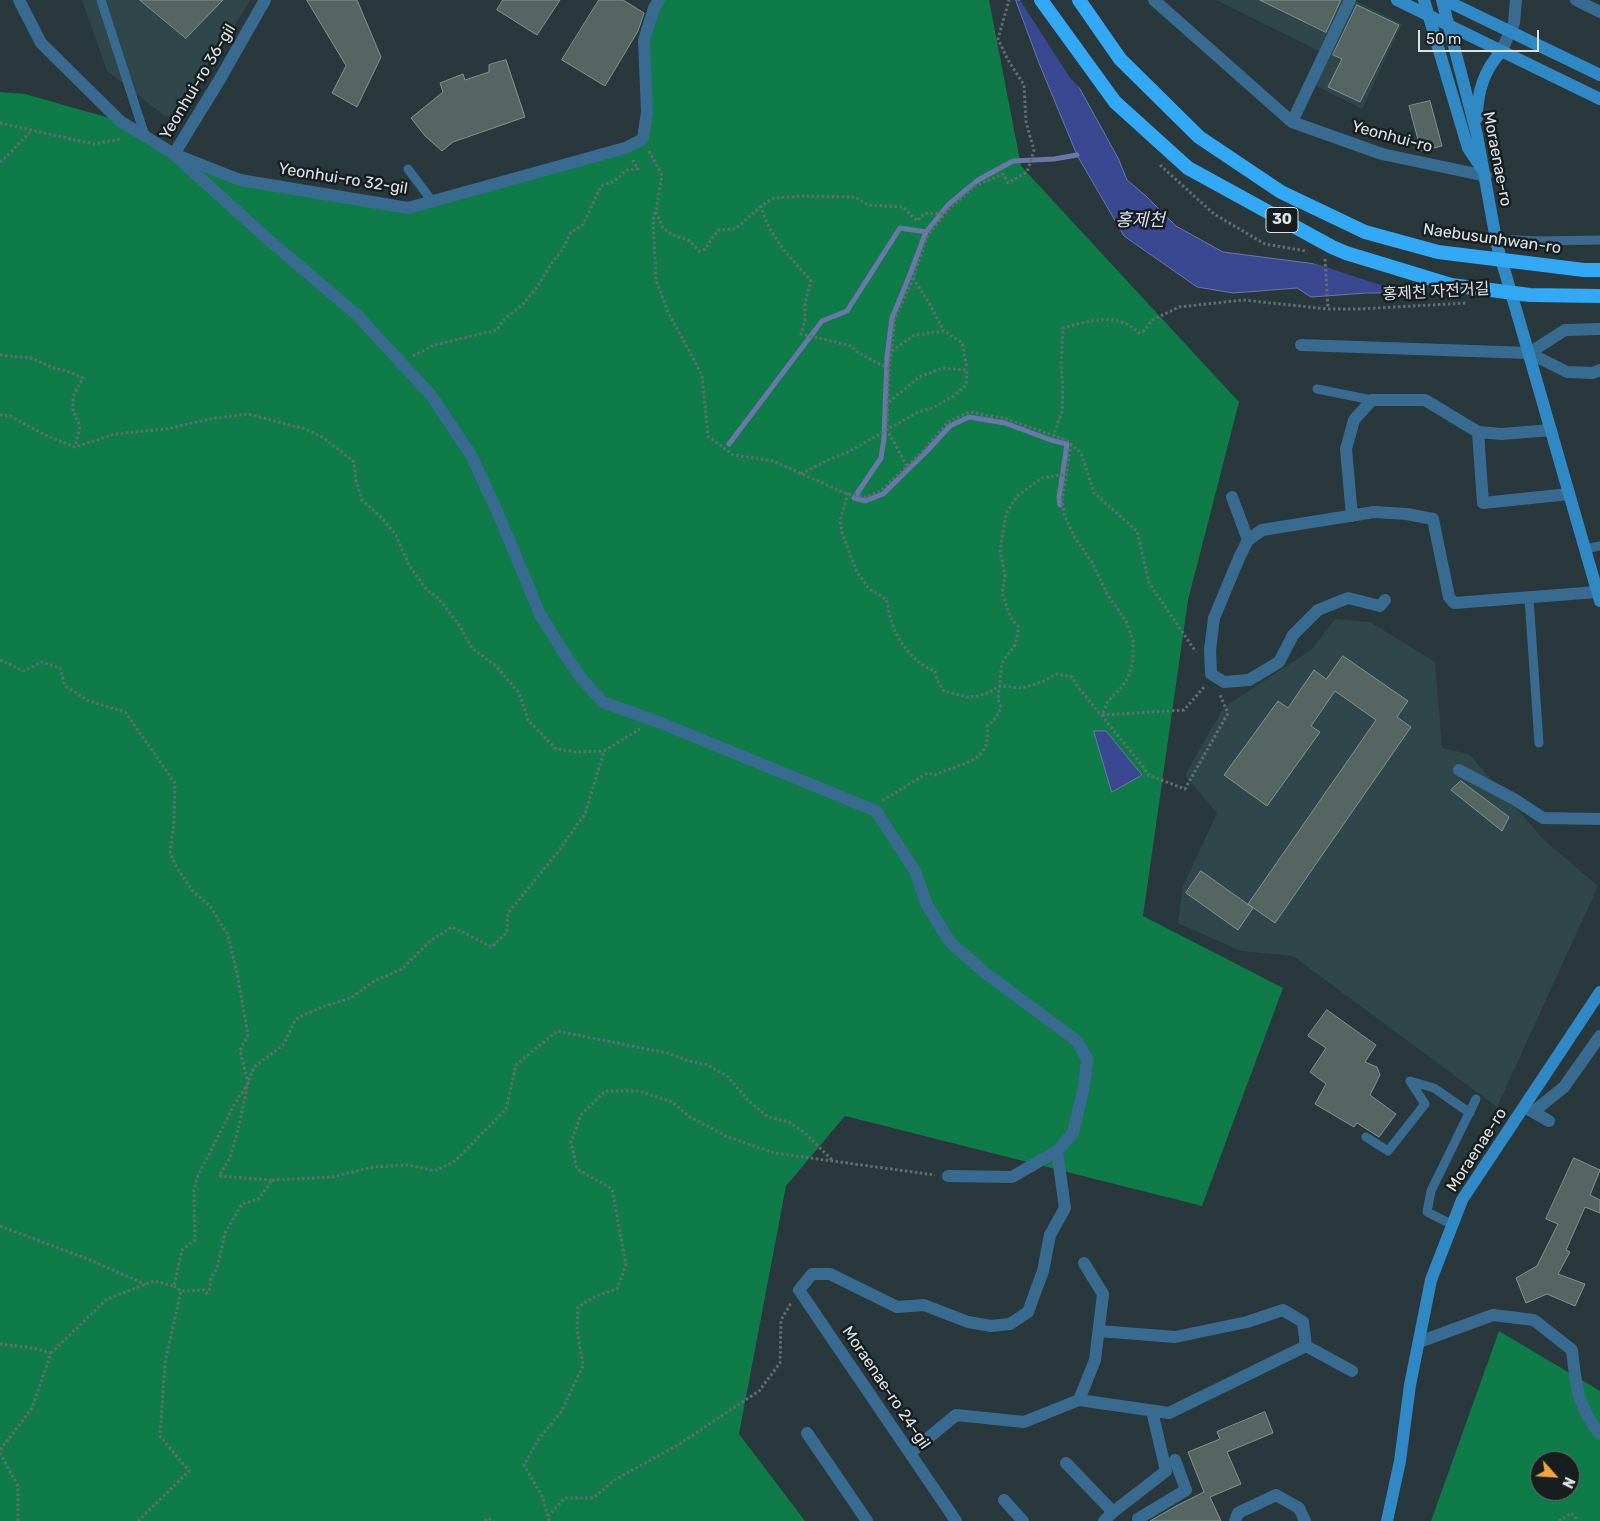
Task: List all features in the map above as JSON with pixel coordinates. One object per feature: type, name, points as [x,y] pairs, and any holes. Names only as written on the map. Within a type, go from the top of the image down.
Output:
[{"type":"highway","name":"30","points":[[1041,0],[1116,102],[1188,168],[1332,247],[1451,285],[1530,295],[1600,296]]},
{"type":"highway","name":"Naebusunhwan-ro","points":[[1079,0],[1120,59],[1199,137],[1281,192],[1365,232],[1438,252],[1584,270],[1600,270]]},
{"type":"main road","points":[[1397,0],[1600,99]]},
{"type":"main road","points":[[1424,0],[1468,148],[1486,176]]},
{"type":"main road","points":[[1444,0],[1600,75]]},
{"type":"main road","name":"Moraenae-ro","points":[[1444,0],[1448,24],[1486,176],[1496,242],[1599,597]]},
{"type":"main road","points":[[1477,135],[1478,96],[1493,60],[1501,52]]},
{"type":"main road","name":"Moraenae-ro","points":[[1387,1521],[1400,1461],[1410,1385],[1431,1280],[1462,1200],[1528,1110],[1600,992]]},
{"type":"street","name":"Yeonhui-ro 32-gil","points":[[19,0],[41,43],[120,121],[174,154],[240,180],[408,208],[625,148],[643,139]]},
{"type":"street","name":"Yeonhui-ro 36-gil","points":[[174,154],[265,0]]},
{"type":"street","points":[[643,139],[647,112],[644,40],[654,8],[659,0]]},
{"type":"street","name":"Yeonhui-ro","points":[[1154,0],[1292,122],[1382,154],[1486,176]]},
{"type":"street","points":[[1292,122],[1350,0]]},
{"type":"street","points":[[1501,52],[1514,23],[1516,0]]},
{"type":"street","points":[[1576,0],[1600,12]]},
{"type":"street","points":[[174,154],[263,235],[357,315],[430,395],[471,455],[540,614],[582,679],[603,702],[876,811],[915,871],[927,905],[950,942],[984,972],[1077,1041],[1087,1059],[1084,1086],[1073,1133],[1057,1152],[1012,1177],[948,1176]]},
{"type":"street","points":[[1529,353],[1565,330],[1600,329]]},
{"type":"street","points":[[1301,345],[1529,353],[1567,372],[1598,374]]},
{"type":"street","points":[[1352,516],[1346,448],[1354,420],[1372,400],[1425,400],[1478,432],[1502,434],[1551,430]]},
{"type":"street","points":[[1478,432],[1483,503],[1569,494]]},
{"type":"street","points":[[1232,498],[1248,540]]},
{"type":"street","points":[[1385,600],[1380,606],[1348,598],[1318,610],[1293,635],[1279,662],[1249,680],[1224,682],[1211,674],[1210,650],[1214,618],[1248,540],[1262,530],[1374,512],[1407,514],[1433,519],[1448,597],[1454,603],[1529,598],[1599,597]]},
{"type":"street","points":[[1459,770],[1514,799],[1543,818],[1600,818]]},
{"type":"street","points":[[1549,1121],[1528,1110],[1564,1087],[1600,1038]]},
{"type":"street","points":[[799,1290],[812,1274],[830,1274],[896,1307],[924,1305],[968,1322],[991,1326],[1010,1324],[1028,1312],[1044,1271],[1050,1235],[1066,1208],[1057,1152]]},
{"type":"street","points":[[1079,1400],[1095,1360],[1103,1294],[1084,1263]]},
{"type":"street","name":"Moraenae-ro 24-gil","points":[[799,1290],[956,1521]]},
{"type":"street","points":[[1098,1331],[1175,1337],[1247,1322],[1283,1310],[1303,1322],[1306,1346]]},
{"type":"street","points":[[1419,1342],[1493,1315],[1534,1320],[1572,1350],[1577,1394],[1590,1422],[1600,1434]]},
{"type":"street","points":[[1306,1346],[1352,1371]]},
{"type":"street","points":[[910,1453],[956,1415],[1024,1422],[1079,1400],[1169,1413],[1306,1346]]},
{"type":"street","points":[[1066,1463],[1108,1516],[1166,1471],[1152,1411]]},
{"type":"street","points":[[807,1433],[867,1521]]},
{"type":"street","points":[[1137,1520],[1186,1490],[1175,1460]]},
{"type":"street","points":[[1234,1521],[1238,1513],[1276,1495],[1299,1508],[1305,1521]]},
{"type":"street","points":[[1004,1500],[1023,1521]]},
{"type":"lane","points":[[101,0],[145,136]]},
{"type":"lane","points":[[408,169],[432,201]]},
{"type":"lane","points":[[1496,242],[1600,240]]},
{"type":"lane","points":[[1317,389],[1372,400]]},
{"type":"lane","points":[[1585,549],[1600,546]]},
{"type":"lane","points":[[1529,598],[1539,743]]},
{"type":"lane","points":[[1366,1137],[1388,1151],[1424,1104],[1410,1081],[1434,1088],[1470,1113]]},
{"type":"lane","points":[[1453,1225],[1427,1212],[1430,1191],[1476,1099]]},
{"type":"path","points":[[907,466],[887,430],[889,369],[895,319],[913,278],[928,235],[944,214],[975,186],[1004,174],[1008,183],[1027,172],[1034,150],[1026,122],[1024,85],[1008,60],[998,39],[1009,0]]},
{"type":"path","points":[[0,123],[93,144],[145,136]]},
{"type":"path","points":[[0,162],[31,130]]},
{"type":"path","points":[[643,139],[662,175],[653,220],[656,280],[668,312],[702,375],[708,436],[733,456],[772,461],[848,494],[866,497],[882,490],[948,422],[969,412],[1007,420],[1071,444],[1081,453],[1094,493],[1137,531],[1149,583],[1211,674],[1228,712],[1185,789],[1148,775],[1072,678],[1056,674],[1042,682],[1022,688],[999,686],[979,696],[967,697],[944,691],[937,680],[935,671],[925,669],[896,634],[886,599],[869,588],[857,572],[842,533],[840,521],[848,494]]},
{"type":"path","points":[[406,368],[414,355],[434,346],[497,330],[503,320],[522,305],[563,249],[571,232],[583,225],[601,186],[615,181],[626,170],[638,169],[625,148]]},
{"type":"path","points":[[656,211],[663,228],[671,234],[690,241],[699,251],[705,249],[718,230],[735,229],[761,206],[774,198],[802,196],[855,197],[868,205],[903,207],[917,222],[925,213],[944,214]]},
{"type":"path","points":[[761,206],[765,223],[776,240],[811,281],[805,303],[805,321],[801,334],[852,346],[857,352],[889,369]]},
{"type":"path","points":[[1325,254],[1328,309]]},
{"type":"path","points":[[802,474],[880,435],[918,412],[933,408],[955,395],[966,385],[967,370],[962,343],[944,331],[913,278]]},
{"type":"path","name":"홍제천 자전거길","points":[[1053,437],[1062,412],[1063,386],[1060,368],[1062,328],[1106,319],[1124,322],[1139,333],[1145,330],[1152,320],[1179,307],[1243,300],[1328,309],[1475,302]]},
{"type":"path","points":[[891,351],[914,335],[944,331]]},
{"type":"path","points":[[0,355],[30,358],[83,378],[73,396],[73,411],[80,426],[75,447]]},
{"type":"path","points":[[888,402],[919,377],[943,368],[967,370]]},
{"type":"path","points":[[0,415],[10,416],[45,435],[75,447],[115,434],[166,429],[215,418],[248,414],[305,429],[324,438],[354,462],[356,480],[362,500],[381,517],[396,536],[410,565],[426,589],[438,598],[459,626],[472,648],[496,666],[519,693],[528,720],[556,749],[577,752],[604,751],[639,729],[647,718]]},
{"type":"path","points":[[1071,444],[1062,500],[1065,518],[1075,538],[1092,562],[1107,594],[1126,621],[1133,640],[1133,660],[1128,678],[1108,701],[1102,715]]},
{"type":"path","points":[[868,807],[899,792],[928,773],[935,776],[948,768],[966,764],[980,755],[987,745],[987,726],[996,718],[1000,708],[998,699],[1002,663],[1015,645],[1018,633],[1018,626],[1011,618],[1002,593],[1005,575],[1000,551],[1006,514],[1017,496],[1042,478],[1067,474]]},
{"type":"path","points":[[0,660],[24,670],[42,662],[60,668],[65,686],[89,701],[125,712],[175,783],[174,822],[170,852],[177,868],[192,890],[210,906],[228,935],[248,1035],[240,1050],[248,1084],[234,1105],[198,1178],[194,1190],[195,1240],[182,1250],[174,1286]]},
{"type":"path","points":[[1102,715],[1184,710],[1203,688],[1211,674]]},
{"type":"path","points":[[604,751],[585,814],[557,853],[508,913],[507,932],[492,948],[452,927],[430,941],[402,969],[374,981],[351,998],[319,1008],[296,1019],[283,1045],[254,1067],[230,1158],[219,1176],[272,1180],[332,1177],[373,1167],[408,1165],[434,1171],[455,1161],[506,1109],[516,1065],[557,1031],[668,1053],[689,1061],[708,1065],[727,1076],[750,1102],[768,1117],[789,1122],[805,1133],[834,1161]]},
{"type":"path","points":[[549,1521],[543,1498],[524,1465],[538,1440],[561,1412],[583,1366],[577,1329],[578,1307],[596,1296],[617,1289],[626,1265],[612,1189],[577,1169],[571,1142],[581,1115],[605,1090],[638,1091],[672,1102],[690,1117],[728,1137],[774,1153],[948,1176]]},
{"type":"path","points":[[18,1521],[18,1486],[0,1452],[32,1408],[50,1353],[107,1299],[154,1281],[174,1286],[181,1290],[204,1290],[206,1293],[209,1292],[211,1278],[217,1268],[225,1233],[242,1204],[259,1200],[272,1180]]},
{"type":"path","points":[[0,1226],[76,1255],[145,1285]]},
{"type":"path","points":[[138,1521],[189,1471],[160,1436],[165,1362],[181,1290]]},
{"type":"path","points":[[548,1516],[565,1498],[593,1498],[616,1479],[678,1445],[759,1391],[780,1363],[781,1320],[799,1290]]},
{"type":"path","points":[[0,1344],[33,1348],[50,1353]]},
{"type":"path","points":[[1559,1521],[1571,1513],[1578,1521]]},
{"type":"path","points":[[485,1521],[488,1518],[494,1521]]},
{"type":"shaded area","points":[[82,0],[250,0],[181,116],[165,116],[107,71]]},
{"type":"shaded area","points":[[1216,0],[1354,0],[1402,24],[1362,109],[1309,82],[1323,53]]},
{"type":"shaded area","points":[[1335,619],[1370,622],[1435,662],[1442,748],[1469,754],[1543,839],[1598,886],[1497,1107],[1293,956],[1241,951],[1178,923],[1183,886],[1217,813],[1185,775],[1223,708],[1311,650]]},
{"type":"green space","points":[[659,0],[989,0],[1021,166],[1239,402],[1188,600],[1143,916],[1283,988],[1202,1206],[845,1116],[786,1186],[739,1434],[805,1521],[0,1521],[0,92],[25,94],[120,121],[240,180],[408,208],[643,139],[644,40]]},
{"type":"green space","points":[[1499,1331],[1600,1391],[1600,1521],[1431,1521]]},
{"type":"water","name":"홍제천","points":[[1016,0],[1053,0],[1069,69],[1118,158],[1127,180],[1176,226],[1223,252],[1316,264],[1413,293],[1367,293],[1311,297],[1297,288],[1233,293],[1197,287],[1124,236],[1077,155],[1039,63]]},
{"type":"water","points":[[1094,731],[1106,731],[1142,775],[1112,792]]},
{"type":"pier","points":[[1020,0],[1055,0],[1071,68],[1084,92],[1070,78]]},
{"type":"pier","points":[[1303,260],[1316,262],[1408,260],[1501,266],[1600,264],[1600,302],[1508,301],[1415,296]]},
{"type":"building","points":[[140,0],[223,0],[186,38]]},
{"type":"building","points":[[307,0],[357,0],[381,57],[357,107],[332,93],[346,66]]},
{"type":"building","points":[[503,0],[560,0],[537,35],[497,10]]},
{"type":"building","points":[[599,0],[623,0],[644,13],[638,31],[605,86],[562,60]]},
{"type":"building","points":[[1260,0],[1341,0],[1326,32]]},
{"type":"building","points":[[1357,5],[1399,25],[1360,102],[1328,87],[1342,59],[1333,55]]},
{"type":"building","points":[[506,60],[525,117],[453,142],[442,151],[425,136],[411,118],[443,92],[440,83],[463,74],[465,80],[489,72],[489,65]]},
{"type":"building","points":[[1430,101],[1442,146],[1421,151],[1409,106]]},
{"type":"building","points":[[1343,656],[1408,701],[1397,717],[1411,727],[1275,923],[1248,904],[1376,720],[1335,691],[1311,726],[1320,732],[1267,806],[1224,775],[1278,701],[1288,708],[1314,670],[1326,679]]},
{"type":"building","points":[[1461,781],[1509,817],[1502,831],[1451,790]]},
{"type":"building","points":[[1201,871],[1253,908],[1238,930],[1186,893]]},
{"type":"building","points":[[1327,1010],[1376,1045],[1365,1062],[1377,1067],[1380,1075],[1370,1095],[1396,1114],[1379,1137],[1357,1123],[1354,1127],[1315,1104],[1326,1084],[1310,1072],[1326,1048],[1308,1036]]},
{"type":"building","points":[[1574,1158],[1600,1170],[1590,1195],[1600,1200],[1600,1213],[1585,1207],[1566,1250],[1570,1252],[1558,1274],[1585,1284],[1575,1306],[1547,1294],[1526,1303],[1516,1278],[1537,1266],[1558,1224],[1546,1219]]},
{"type":"building","points":[[1265,1412],[1273,1433],[1227,1452],[1241,1484],[1210,1497],[1221,1521],[1150,1521],[1204,1492],[1188,1452],[1220,1439],[1217,1432]]},
{"type":"waterway","points":[[1060,505],[1059,498],[1067,444],[1005,423],[969,417],[950,426],[883,494],[865,501],[854,498],[881,458],[884,438],[887,357],[892,318],[926,232],[948,205],[978,180],[1013,161],[1054,159],[1077,155]]},
{"type":"waterway","points":[[729,444],[822,321],[847,311],[900,228],[926,232]]}]
